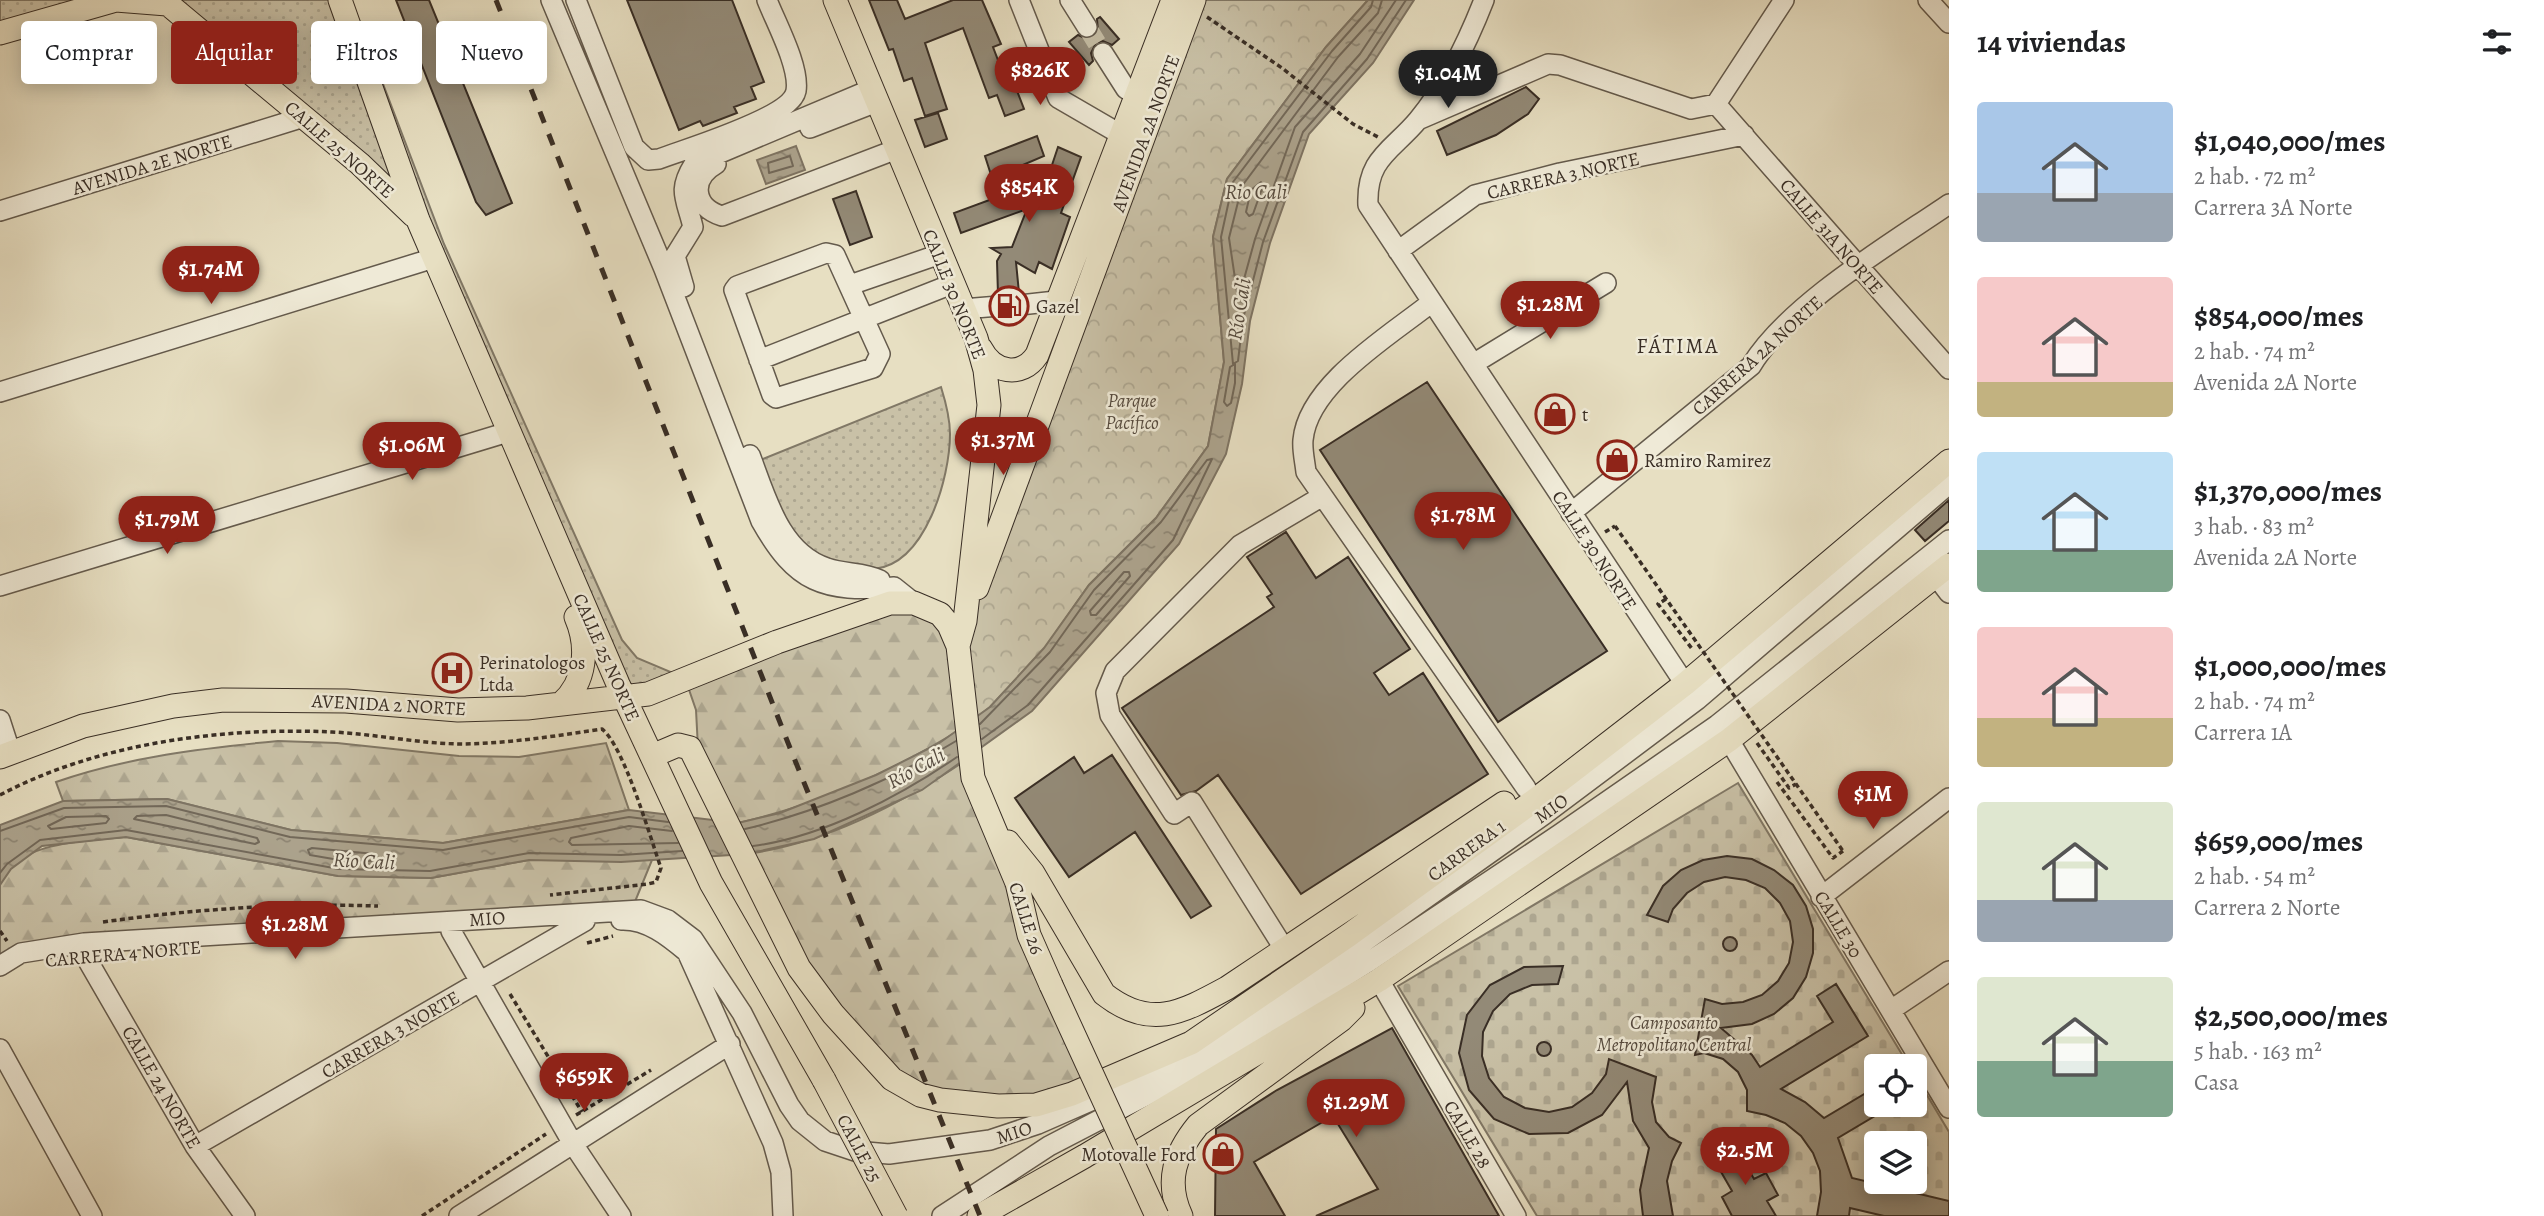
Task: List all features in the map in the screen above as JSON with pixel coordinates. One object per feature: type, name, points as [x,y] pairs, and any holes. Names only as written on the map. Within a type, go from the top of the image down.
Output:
[{"type":"main road","points":[[0,33],[116,0],[165,2]]},
{"type":"main road","name":"CALLE 25 NORTE","points":[[340,0],[418,220],[569,573],[711,883],[824,1080]]},
{"type":"main road","name":"CALLE 30 NORTE","points":[[835,0],[976,338],[985,370],[989,405],[965,621],[958,646]]},
{"type":"main road","name":"AVENIDA 2A NORTE","points":[[965,621],[1131,140],[1137,94],[1173,0]]},
{"type":"main road","name":"CALLE 25 NORTE","points":[[165,2],[304,117],[418,220]]},
{"type":"main road","name":"AVENIDA 2A NORTE","points":[[976,338],[990,363],[1008,370],[1019,369],[1037,355],[1056,301],[1131,140],[1200,8]]},
{"type":"main road","name":"CARRERA 1","points":[[654,760],[678,744],[690,748],[799,968],[833,1014],[892,1079],[920,1095],[998,1106],[1036,1105],[1072,1094],[1191,1043],[1360,927],[1599,751],[1685,684],[1949,461]]},
{"type":"main road","points":[[561,704],[574,692],[583,662],[583,642],[572,607],[569,573]]},
{"type":"main road","points":[[979,1216],[1085,1156],[1379,980],[1729,740],[1945,578]]},
{"type":"main road","points":[[914,603],[940,614],[949,625],[958,646]]},
{"type":"main road","name":"AVENIDA 2 NORTE","points":[[5,754],[83,726],[173,706],[223,700],[346,701],[458,710],[527,708],[648,694],[872,607],[914,603]]},
{"type":"main road","name":"CALLE 26","points":[[958,646],[961,691],[973,778],[1017,883],[1029,935],[1157,1216]]},
{"type":"main road","points":[[990,821],[1033,873],[1104,994],[1121,1007],[1146,1014],[1184,1012],[1285,950],[1526,788],[1599,751]]},
{"type":"main road","points":[[1181,1216],[1176,1205],[1172,1176],[1182,1144],[1198,1125],[1341,1020],[1379,980]]},
{"type":"main road","name":"CALLE 25","points":[[824,1080],[895,1216]]},
{"type":"street","points":[[551,0],[664,270],[761,521],[780,554],[803,576],[825,585],[872,589],[894,587]]},
{"type":"street","points":[[576,0],[634,147],[648,160],[669,155],[783,109],[794,98],[796,89],[793,67],[766,0]]},
{"type":"street","points":[[589,0],[645,140],[656,151],[669,155]]},
{"type":"street","points":[[754,0],[788,89],[783,109]]},
{"type":"street","points":[[1019,0],[1058,98],[1131,140]]},
{"type":"street","points":[[1070,0],[1087,27]]},
{"type":"street","points":[[1392,145],[1418,120],[1468,40],[1484,0]]},
{"type":"street","points":[[1418,120],[1548,64],[1560,65],[1691,109],[1716,104],[1784,0]]},
{"type":"street","points":[[1928,0],[1949,23]]},
{"type":"street","points":[[1103,53],[1126,89],[1137,94]]},
{"type":"street","points":[[875,95],[694,164],[684,180],[683,194],[693,227],[675,256],[753,463],[776,518],[791,545],[810,562],[829,569],[874,577],[894,587],[914,603]]},
{"type":"street","points":[[875,95],[704,171],[698,181],[697,193],[701,204],[710,212],[722,216],[733,214],[897,149]]},
{"type":"street","name":"CALLE 31A NORTE","points":[[1716,104],[1949,369]]},
{"type":"street","name":"AVENIDA 2E NORTE","points":[[0,211],[304,117]]},
{"type":"street","name":"CARRERA 3 NORTE","points":[[1398,251],[1475,195],[1560,173],[1744,135]]},
{"type":"street","name":"CALLE 30 NORTE","points":[[1392,145],[1367,180],[1367,205],[1685,684]]},
{"type":"street","name":"CARRERA 2A NORTE","points":[[1571,513],[1751,366],[1766,341],[1858,266],[1949,204]]},
{"type":"street","points":[[826,253],[835,256],[864,318],[880,354],[878,363],[873,368],[781,398],[772,395],[734,295],[737,286],[826,253]]},
{"type":"street","points":[[850,285],[940,254]]},
{"type":"street","points":[[0,392],[434,258]]},
{"type":"street","points":[[1473,364],[1606,283]]},
{"type":"street","points":[[759,360],[952,285]]},
{"type":"street","points":[[1020,305],[1056,301]]},
{"type":"street","points":[[1432,302],[1338,378],[1314,408],[1303,440],[1306,472],[1526,788]]},
{"type":"street","points":[[964,309],[999,306]]},
{"type":"street","points":[[0,586],[508,432]]},
{"type":"street","name":"MIO","points":[[0,966],[21,953],[84,943],[641,910],[668,920],[693,939],[742,1013],[789,1105],[800,1121],[825,1141],[855,1151],[889,1154],[990,1140],[1049,1119],[1198,1054],[1345,954],[1545,814],[1697,700],[1949,484]]},
{"type":"street","points":[[1285,950],[1192,802],[1174,814],[1110,715],[1106,693],[1115,671],[1240,545],[1321,497]]},
{"type":"street","name":"MIO","points":[[942,1216],[1049,1146],[1205,1065],[1367,963],[1549,841],[1717,725],[1949,540]]},
{"type":"street","points":[[0,720],[5,754]]},
{"type":"street","name":"CALLE 30","points":[[1729,740],[1949,1108]]},
{"type":"street","points":[[1821,897],[1949,798]]},
{"type":"street","points":[[584,921],[629,919],[666,935],[687,952],[773,1143],[781,1172],[783,1216]]},
{"type":"street","name":"CARRERA 3 NORTE","points":[[195,1146],[584,921]]},
{"type":"street","name":"CARRERA 4 NORTE","points":[[0,978],[35,961],[84,954],[584,921]]},
{"type":"street","points":[[451,931],[573,1144],[621,1216]]},
{"type":"street","name":"CALLE 24 NORTE","points":[[84,954],[195,1146],[245,1216]]},
{"type":"street","points":[[1891,1010],[1949,971]]},
{"type":"street","name":"CALLE 28","points":[[1379,980],[1516,1216]]},
{"type":"street","points":[[459,1216],[730,1044]]},
{"type":"street","points":[[0,1049],[92,1216]]},
{"type":"path","points":[[1200,8],[1353,124],[1392,145]]},
{"type":"path","points":[[1615,526],[1843,850],[1833,858],[1790,799]]},
{"type":"path","points":[[1666,599],[1658,604],[1697,654]]},
{"type":"path","points":[[0,795],[99,756],[186,740],[277,730],[335,732],[460,744],[514,743],[602,729],[611,736],[661,868],[656,882],[648,884],[543,896]]},
{"type":"path","points":[[1755,740],[1789,788],[1796,784]]},
{"type":"path","points":[[100,922],[215,908],[290,904],[379,906]]},
{"type":"path","points":[[0,932],[7,941]]},
{"type":"path","points":[[577,947],[607,936],[618,937]]},
{"type":"path","points":[[0,946],[16,938]]},
{"type":"path","points":[[507,988],[582,1112]]},
{"type":"path","points":[[422,1216],[562,1124],[652,1070]]},
{"type":"green space","points":[[0,0],[116,0],[42,21],[21,21],[21,27],[0,33]]},
{"type":"green space","points":[[116,0],[351,0],[359,21],[311,21],[311,84],[383,84],[444,244],[622,640],[637,658],[685,678],[625,697],[418,220],[260,84],[297,84],[297,21],[187,21],[167,4]]},
{"type":"green space","name":"Parque Pacífico","points":[[1194,0],[1368,0],[1326,47],[1227,179],[1213,237],[1224,362],[1208,446],[1156,518],[1089,585],[1045,648],[990,707],[966,726],[965,621]]},
{"type":"green space","points":[[941,387],[949,422],[949,452],[940,494],[921,535],[908,552],[892,564],[874,569],[810,562],[753,463]]},
{"type":"green space","points":[[872,607],[940,614],[966,726],[913,757],[856,784],[798,806],[738,823],[698,748],[696,710],[685,678]]},
{"type":"green space","points":[[278,741],[337,743],[459,756],[519,757],[606,743],[629,810],[443,843],[291,830],[167,799],[63,801],[56,782],[111,766],[166,755]]},
{"type":"green space","points":[[969,758],[1093,1083],[1036,1105],[920,1095],[833,1014],[747,854],[806,841],[863,819],[918,790]]},
{"type":"green space","name":"Camposanto Metropolitano Central","points":[[1738,783],[1902,1054],[1864,1054],[1864,1117],[1927,1117],[1927,1095],[1949,1132],[1949,1216],[1537,1216],[1398,986]]},
{"type":"green space","points":[[126,837],[338,876],[431,878],[529,860],[652,860],[632,909],[84,943],[0,966],[0,884],[8,870],[37,851],[74,842]]},
{"type":"water","name":"Rio Cali","points":[[1368,0],[1414,0],[1373,63],[1309,134],[1270,243],[1250,321],[1242,384],[1226,454],[1179,544],[1032,711],[922,790],[814,839],[747,854],[621,862],[529,860],[431,878],[338,876],[126,837],[42,846],[11,869],[0,885],[0,825],[63,801],[167,799],[291,830],[443,843],[629,810],[738,823],[780,813],[876,775],[938,744],[990,707],[1044,648],[1089,585],[1156,518],[1208,446],[1224,362],[1213,237],[1227,179],[1326,47]]},
{"type":"water","points":[[796,146],[805,170],[766,184],[757,160]]},
{"type":"building","points":[[396,0],[429,0],[438,21],[436,84],[463,84],[512,203],[486,215],[476,202],[422,66],[422,21],[404,21]]},
{"type":"building","points":[[627,0],[732,0],[764,82],[751,87],[756,99],[734,107],[737,113],[703,126],[700,121],[679,130]]},
{"type":"building","points":[[869,0],[897,0],[905,19],[953,0],[982,0],[1001,44],[993,47],[1008,86],[1014,83],[1024,109],[1005,116],[997,95],[989,98],[963,28],[925,43],[947,109],[925,116],[912,78],[904,81],[893,49],[889,50]]},
{"type":"building","points":[[1100,17],[1119,39],[1112,45],[1103,41],[1096,43],[1091,53],[1093,61],[1089,65],[1069,42],[1078,35],[1087,39],[1094,37],[1098,32],[1097,19]]},
{"type":"building","points":[[1526,87],[1539,99],[1528,114],[1496,135],[1447,155],[1437,131]]},
{"type":"building","points":[[938,113],[947,139],[925,147],[915,120]]},
{"type":"building","points":[[1037,136],[1044,156],[992,178],[985,156]]},
{"type":"building","points":[[1058,147],[1081,157],[1061,213],[1070,217],[1052,269],[1039,262],[1035,273],[1016,262],[1019,293],[1009,299],[998,294],[997,261],[1001,254],[991,248],[1012,247],[1027,209],[961,233],[954,213],[1003,195],[1006,200],[1028,209],[1032,198],[1040,201]]},
{"type":"building","points":[[856,191],[872,237],[850,245],[833,199]]},
{"type":"building","points":[[1427,382],[1607,651],[1498,722],[1320,450]]},
{"type":"building","points":[[1949,500],[1949,521],[1925,541],[1915,530]]},
{"type":"building","points":[[1286,532],[1316,578],[1348,557],[1410,649],[1374,673],[1389,695],[1423,673],[1488,774],[1301,894],[1218,775],[1196,791],[1181,795],[1122,708],[1274,607],[1267,597],[1272,594],[1247,557]]},
{"type":"building","points":[[1112,755],[1211,906],[1191,918],[1135,832],[1069,877],[1015,798],[1074,757],[1084,773]]},
{"type":"building","points":[[1727,856],[1752,859],[1774,870],[1793,885],[1806,906],[1813,929],[1813,953],[1806,977],[1793,998],[1774,1014],[1752,1024],[1721,1028],[1752,1055],[1760,1067],[1833,1022],[1817,996],[1836,984],[1868,1036],[1781,1089],[1805,1102],[1824,1118],[1864,1094],[1864,1117],[1873,1117],[1838,1138],[1852,1178],[1864,1181],[1864,1194],[1919,1194],[1949,1201],[1949,1216],[1884,1216],[1850,1208],[1849,1216],[1817,1216],[1821,1192],[1820,1171],[1813,1153],[1801,1136],[1785,1123],[1747,1111],[1747,1090],[1738,1072],[1723,1059],[1704,1053],[1695,1055],[1705,999],[1722,1004],[1743,1002],[1762,995],[1778,981],[1789,963],[1793,942],[1790,921],[1780,903],[1765,888],[1746,880],[1725,877],[1704,882],[1687,893],[1673,909],[1668,922],[1647,915],[1663,886],[1681,870],[1703,860]]},
{"type":"building","points":[[1727,937],[1733,937],[1737,944],[1733,951],[1727,951],[1723,947],[1723,941]]},
{"type":"building","points":[[1563,966],[1558,984],[1532,985],[1510,994],[1493,1011],[1483,1032],[1482,1056],[1489,1078],[1504,1097],[1525,1108],[1549,1112],[1572,1107],[1592,1093],[1606,1074],[1609,1059],[1656,1077],[1652,1102],[1656,1122],[1669,1137],[1681,1143],[1672,1161],[1667,1181],[1673,1216],[1643,1216],[1640,1190],[1649,1148],[1633,1121],[1627,1082],[1602,1115],[1568,1133],[1529,1134],[1494,1119],[1469,1090],[1459,1053],[1467,1015],[1490,985],[1524,967]]},
{"type":"building","points":[[1392,1028],[1499,1216],[1316,1216],[1378,1189],[1333,1116],[1254,1162],[1285,1216],[1215,1216],[1216,1129],[1277,1090]]},
{"type":"building","points":[[1541,1042],[1547,1042],[1551,1049],[1547,1056],[1541,1056],[1537,1052],[1537,1046]]},
{"type":"building","points":[[1735,1146],[1754,1179],[1766,1173],[1778,1195],[1767,1201],[1776,1216],[1732,1216],[1722,1197],[1732,1191],[1713,1158]]},
{"type":"tunnel","points":[[1087,27],[1103,53]]},
{"type":"railway","points":[[496,0],[792,753],[980,1216]]},
{"type":"place","name":"Gazel","points":[[1009,306]]},
{"type":"place","name":"t","points":[[1555,414]]},
{"type":"place","name":"Ramiro Ramirez","points":[[1617,460]]},
{"type":"place","name":"Perinatologos Ltda","points":[[452,673]]},
{"type":"place","name":"Motovalle Ford","points":[[1223,1154]]},
{"type":"district","name":"FÁTIMA","points":[[1678,346]]},
{"type":"water label","name":"Río Cali","points":[[1239,309]]},
{"type":"water label","name":"Río Cali","points":[[916,768]]},
{"type":"water label","name":"Río Cali","points":[[364,861]]}]
